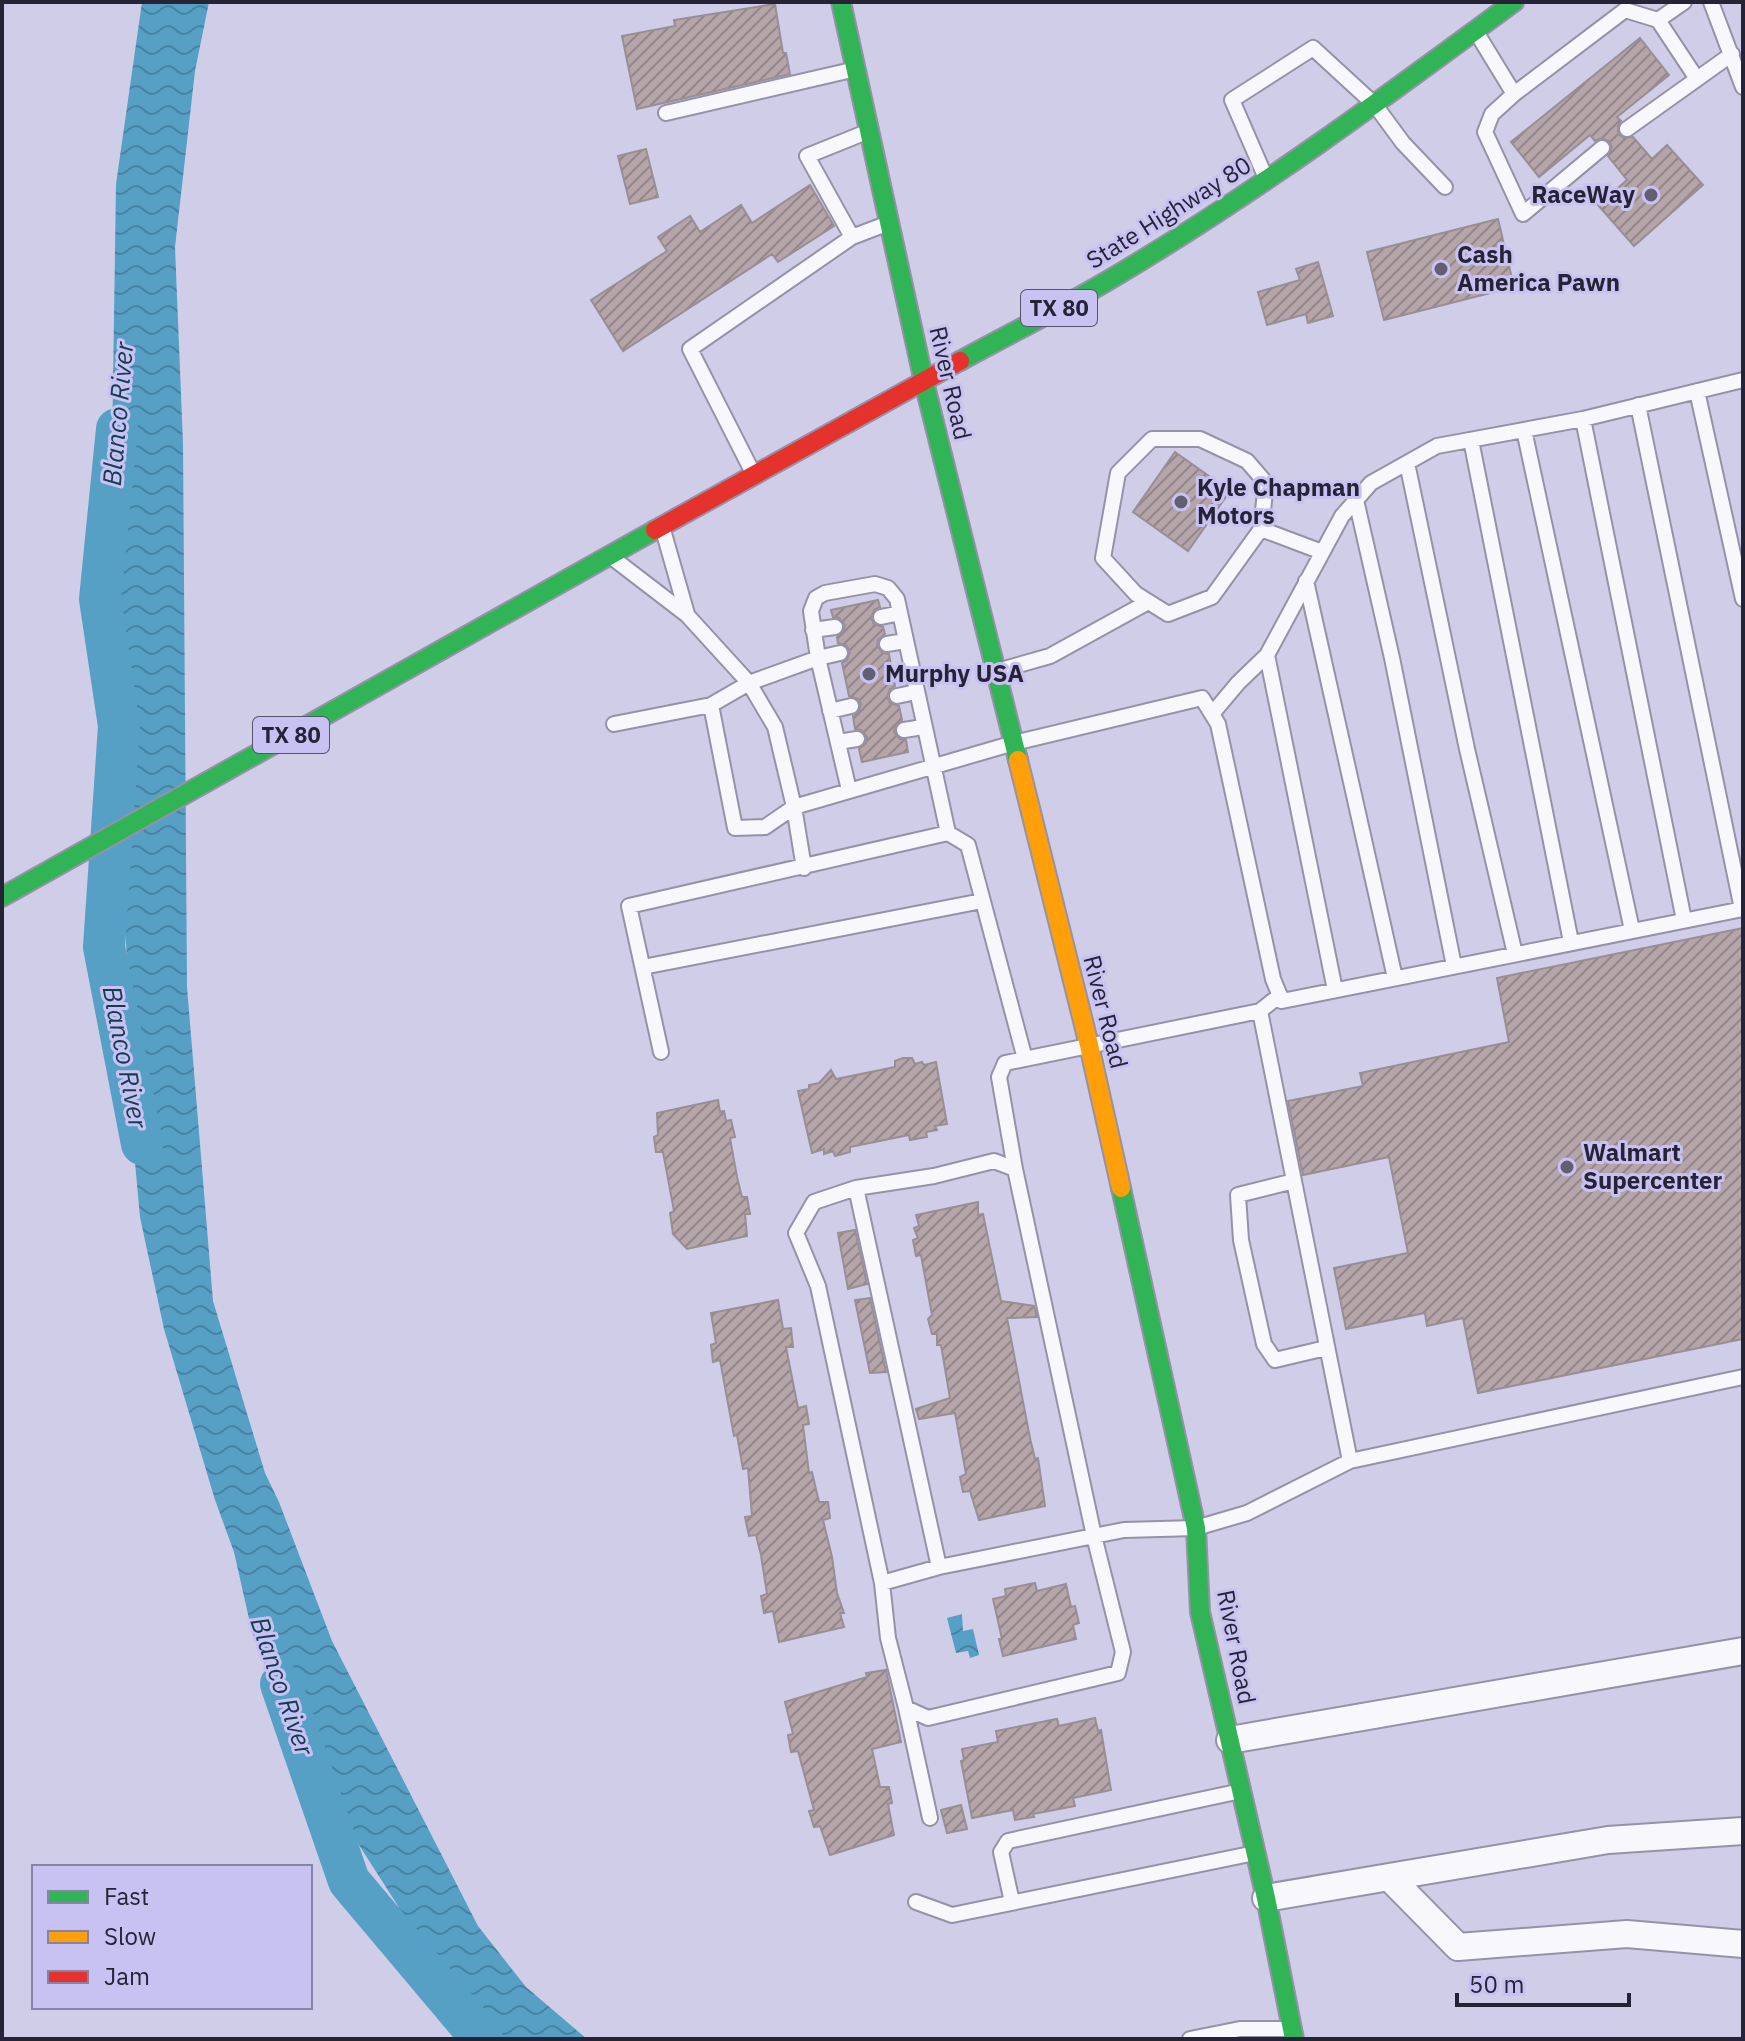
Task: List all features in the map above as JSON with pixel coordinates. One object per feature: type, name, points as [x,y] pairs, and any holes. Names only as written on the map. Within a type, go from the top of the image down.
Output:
[{"type":"street","name":"River Road","points":[[841,2],[924,382],[1089,1045],[1196,1528],[1200,1612],[1266,1898],[1293,2034]]},
{"type":"street","name":"State Highway 80","points":[[2,897],[754,474],[1114,277],[1267,180],[1514,2]]},
{"type":"street","points":[[1230,1740],[1743,1651]]},
{"type":"street","points":[[1266,1898],[1608,1840],[1743,1831]]},
{"type":"street","points":[[1389,1877],[1458,1947],[1627,1934],[1743,1944]]},
{"type":"lane","points":[[1658,20],[1684,2]]},
{"type":"lane","points":[[1711,2],[1743,87]]},
{"type":"lane","points":[[1602,148],[1523,214],[1485,132],[1492,114],[1514,94],[1625,10],[1658,20],[1697,79]]},
{"type":"lane","points":[[1476,31],[1514,94]]},
{"type":"lane","points":[[1267,180],[1232,100],[1313,48],[1375,105],[1403,143],[1445,187]]},
{"type":"lane","points":[[1627,129],[1732,54]]},
{"type":"lane","points":[[666,113],[856,69]]},
{"type":"lane","points":[[852,237],[807,156],[869,131]]},
{"type":"lane","points":[[754,474],[690,349],[852,237],[890,222]]},
{"type":"lane","points":[[1212,714],[1267,655],[1342,516],[1371,483],[1437,446],[1583,419],[1743,380]]},
{"type":"lane","points":[[1697,391],[1743,599]]},
{"type":"lane","points":[[711,705],[735,828],[765,827],[794,807],[849,790],[1014,743],[1202,698],[1218,724],[1273,979],[1282,1001],[1743,909],[1638,405]]},
{"type":"lane","points":[[1583,419],[1684,920]]},
{"type":"lane","points":[[1524,430],[1632,930]]},
{"type":"lane","points":[[1152,439],[1200,439],[1247,461],[1266,483],[1261,529],[1212,597],[1168,614],[1136,594],[1103,558],[1118,473],[1152,439]]},
{"type":"lane","points":[[1471,440],[1571,942]]},
{"type":"lane","points":[[1407,463],[1467,749],[1515,954]]},
{"type":"lane","points":[[1356,500],[1392,658],[1454,966]]},
{"type":"lane","points":[[662,527],[687,615]]},
{"type":"lane","points":[[1261,529],[1322,552]]},
{"type":"lane","points":[[610,556],[687,615],[749,683],[775,727],[794,807],[804,868]]},
{"type":"lane","points":[[1306,581],[1395,978]]},
{"type":"lane","points":[[849,790],[818,658],[811,611],[816,598],[825,593],[875,584],[888,588],[897,599],[948,833]]},
{"type":"lane","points":[[996,671],[1050,656],[1148,602]]},
{"type":"lane","points":[[881,617],[900,613]]},
{"type":"lane","points":[[813,630],[835,627]]},
{"type":"lane","points":[[887,644],[905,641]]},
{"type":"lane","points":[[614,724],[711,705],[749,683],[840,653]]},
{"type":"lane","points":[[1267,655],[1335,990]]},
{"type":"lane","points":[[897,696],[916,692]]},
{"type":"lane","points":[[830,711],[851,706]]},
{"type":"lane","points":[[904,730],[923,727]]},
{"type":"lane","points":[[838,742],[857,739]]},
{"type":"lane","points":[[661,1052],[629,906],[948,833],[968,845],[1025,1059]]},
{"type":"lane","points":[[643,967],[982,901]]},
{"type":"lane","points":[[906,1708],[928,1718],[1092,1681],[1118,1673],[1123,1652],[1094,1536],[1015,1169],[999,1077],[1005,1063],[1260,1011],[1280,995]]},
{"type":"lane","points":[[1260,1011],[1350,1461]]},
{"type":"lane","points":[[930,1818],[888,1638],[882,1583],[818,1286],[796,1233],[814,1202],[856,1188],[934,1176],[994,1161],[1015,1169]]},
{"type":"lane","points":[[1294,1181],[1238,1195],[1241,1240],[1264,1344],[1275,1360],[1326,1348]]},
{"type":"lane","points":[[856,1188],[939,1567]]},
{"type":"lane","points":[[882,1583],[939,1567],[1124,1530],[1196,1528],[1247,1513],[1350,1461],[1743,1377]]},
{"type":"lane","points":[[1012,1902],[1001,1852],[1008,1841],[1242,1791]]},
{"type":"lane","points":[[916,1902],[952,1915],[1256,1853]]},
{"type":"lane","points":[[1190,2039],[1241,2034],[1293,2034]]},
{"type":"water","points":[[142,2],[209,2],[195,71],[175,247],[183,443],[187,987],[213,1301],[265,1473],[332,1641],[478,1926],[526,1987],[587,2039],[459,2039],[434,1995],[398,1906],[350,1831],[292,1725],[266,1668],[252,1632],[234,1552],[215,1500],[164,1329],[140,1217],[130,1108],[131,1046],[122,860],[119,676],[110,583],[116,184]]},
{"type":"water","points":[[962,1614],[963,1631],[973,1629],[979,1655],[970,1658],[968,1651],[956,1653],[947,1618]]},
{"type":"building","points":[[775,4],[783,53],[786,53],[790,74],[637,109],[622,36],[675,26],[674,20]]},
{"type":"building","name":"RaceWay","points":[[1640,38],[1669,75],[1617,117],[1621,121],[1618,134],[1624,138],[1633,137],[1652,159],[1667,145],[1703,185],[1634,246],[1598,205],[1627,180],[1608,156],[1612,147],[1609,141],[1601,138],[1595,141],[1590,135],[1539,177],[1511,142]]},
{"type":"building","points":[[646,149],[658,197],[630,204],[618,156]]},
{"type":"building","points":[[810,185],[834,226],[778,262],[772,254],[623,351],[591,300],[667,251],[658,237],[690,216],[700,232],[741,205],[752,223]]},
{"type":"building","name":"Cash America Pawn","points":[[1498,219],[1514,287],[1384,320],[1367,252]]},
{"type":"building","points":[[1318,262],[1333,316],[1308,323],[1306,314],[1267,325],[1258,292],[1300,280],[1296,269]]},
{"type":"building","name":"Kyle Chapman Motors","points":[[1175,452],[1230,491],[1188,551],[1133,512]]},
{"type":"building","name":"Murphy USA","points":[[878,600],[880,607],[874,610],[871,618],[874,624],[883,627],[885,634],[878,640],[877,646],[883,653],[889,654],[895,686],[887,697],[890,703],[899,706],[902,720],[895,726],[894,732],[900,739],[906,740],[908,752],[862,762],[859,749],[866,743],[867,737],[861,730],[855,729],[853,716],[858,713],[861,704],[858,699],[849,696],[842,663],[850,652],[847,646],[838,643],[837,637],[844,631],[845,625],[839,618],[833,617],[831,610]]},
{"type":"building","name":"Walmart Supercenter","points":[[1743,928],[1743,1339],[1478,1393],[1463,1318],[1427,1326],[1425,1313],[1346,1329],[1334,1268],[1408,1253],[1389,1157],[1303,1175],[1288,1101],[1363,1086],[1360,1073],[1509,1042],[1497,978]]},
{"type":"building","points":[[912,1058],[915,1064],[936,1062],[947,1124],[935,1126],[937,1130],[926,1132],[927,1137],[910,1140],[909,1135],[850,1147],[850,1152],[835,1156],[833,1151],[824,1154],[824,1149],[812,1153],[798,1091],[819,1083],[831,1070],[836,1079],[895,1067],[895,1061]]},
{"type":"building","points":[[718,1100],[720,1112],[724,1111],[726,1121],[731,1120],[735,1137],[730,1138],[737,1177],[742,1197],[747,1197],[750,1214],[745,1214],[747,1236],[687,1249],[673,1234],[670,1213],[674,1211],[663,1152],[656,1152],[654,1137],[658,1135],[657,1113]]},
{"type":"building","points":[[978,1202],[978,1215],[983,1214],[1001,1301],[1034,1306],[1037,1317],[1007,1318],[1030,1438],[1035,1459],[1038,1458],[1045,1506],[979,1520],[970,1491],[963,1492],[960,1477],[966,1474],[955,1413],[919,1419],[916,1409],[950,1398],[941,1345],[937,1345],[937,1334],[932,1334],[928,1319],[932,1315],[921,1255],[916,1256],[913,1240],[918,1238],[914,1228],[919,1226],[916,1215]]},
{"type":"building","points":[[855,1230],[867,1284],[848,1289],[838,1233]]},
{"type":"building","points":[[870,1298],[886,1372],[870,1373],[855,1300]]},
{"type":"building","points":[[778,1300],[783,1329],[791,1328],[793,1347],[786,1347],[798,1408],[806,1406],[809,1424],[803,1425],[809,1473],[812,1472],[819,1502],[828,1502],[830,1518],[823,1520],[837,1593],[844,1613],[840,1613],[844,1627],[779,1642],[773,1611],[764,1613],[761,1596],[767,1594],[761,1555],[756,1535],[749,1536],[745,1517],[752,1516],[748,1468],[743,1469],[720,1360],[713,1362],[711,1345],[716,1343],[711,1313]]},
{"type":"building","points":[[1035,1583],[1037,1591],[1066,1584],[1071,1607],[1075,1606],[1079,1623],[1073,1625],[1076,1639],[1003,1656],[993,1599],[1006,1596],[1005,1589]]},
{"type":"building","points":[[886,1670],[901,1742],[872,1749],[880,1787],[889,1787],[892,1803],[888,1804],[894,1835],[830,1855],[820,1826],[814,1827],[809,1811],[814,1810],[798,1751],[791,1752],[788,1735],[793,1734],[785,1702],[867,1677],[866,1673]]},
{"type":"building","points":[[1095,1718],[1098,1731],[1101,1730],[1111,1790],[1073,1798],[1075,1806],[1033,1814],[1034,1817],[1015,1820],[1013,1810],[972,1818],[961,1761],[964,1760],[962,1749],[998,1742],[996,1731],[1057,1719],[1059,1726]]},
{"type":"building","points":[[961,1805],[967,1829],[947,1833],[941,1810]]},
{"type":"waterway","name":"Blanco River","points":[[117,429],[100,599],[119,726],[104,947],[142,1144]]},
{"type":"waterway","name":"Blanco River","points":[[281,1684],[349,1881],[482,2039]]},
{"type":"traffic: fast","points":[[841,2],[924,382],[1018,760]]},
{"type":"traffic: fast","points":[[960,361],[1095,288],[1217,213],[1514,2]]},
{"type":"traffic: fast","points":[[2,897],[655,530]]},
{"type":"traffic: fast","points":[[1121,1188],[1196,1528],[1200,1612],[1266,1898],[1294,2039]]},
{"type":"traffic: slow","points":[[1018,760],[1121,1188]]},
{"type":"traffic: jam","points":[[655,530],[960,361]]},
{"type":"place","name":"RaceWay","points":[[1651,195]]},
{"type":"place","name":"Cash America Pawn","points":[[1441,269]]},
{"type":"place","name":"Kyle Chapman Motors","points":[[1181,502]]},
{"type":"place","name":"Murphy USA","points":[[869,674]]},
{"type":"place","name":"Walmart Supercenter","points":[[1567,1167]]}]
